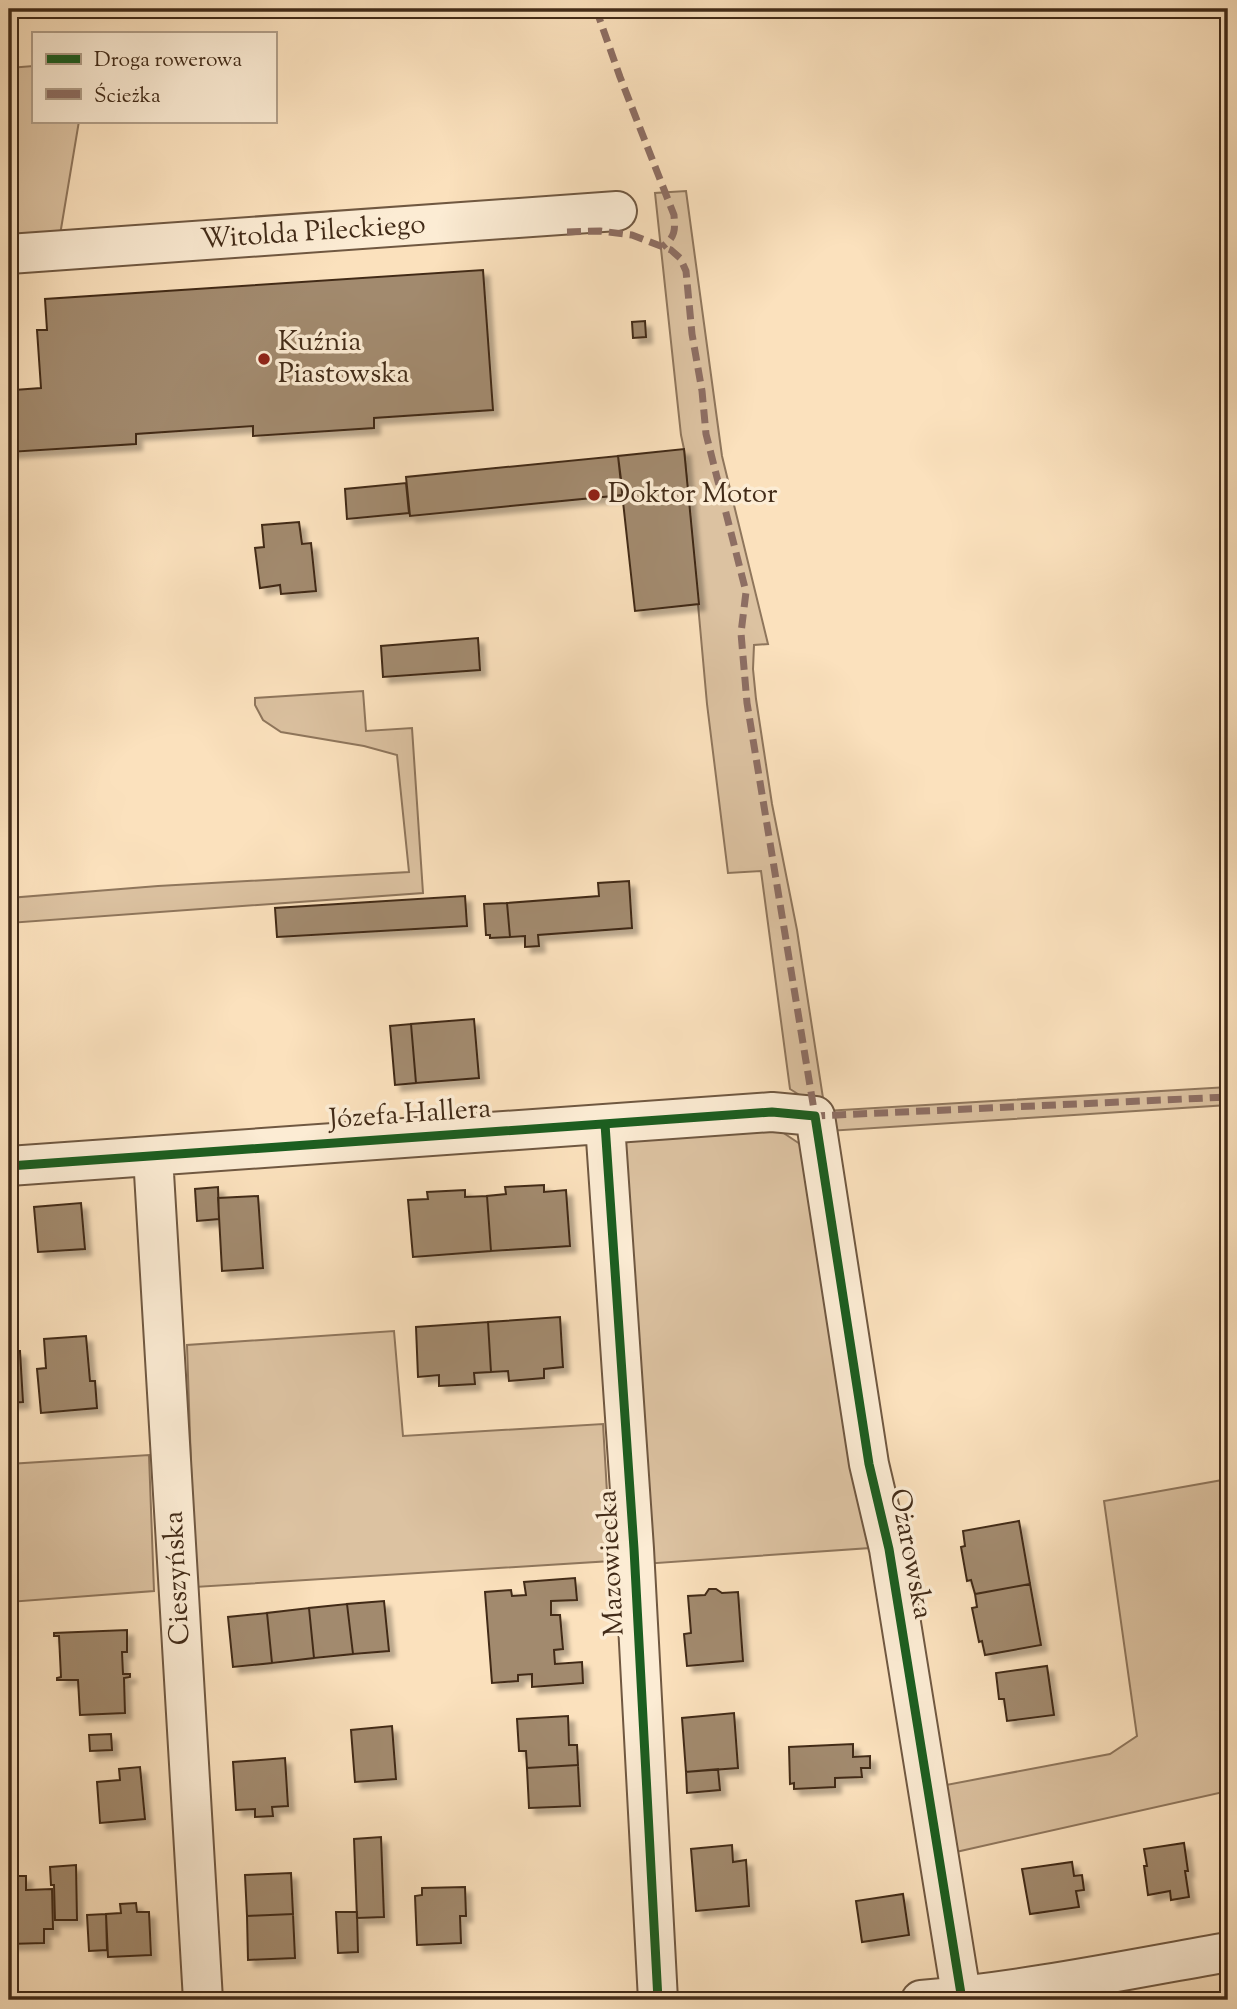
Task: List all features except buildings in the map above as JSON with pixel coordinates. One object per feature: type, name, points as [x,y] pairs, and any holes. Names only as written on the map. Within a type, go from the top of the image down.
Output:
[{"type":"street","name":"Witolda Pileckiego","points":[[9,254],[617,211]]},
{"type":"street","name":"Józefa Hallera","points":[[9,1166],[772,1112],[814,1116]]},
{"type":"street","name":"Ożarowska","points":[[814,1116],[869,1464],[889,1549],[962,1998]]},
{"type":"street","name":"Mazowiecka","points":[[605,1124],[634,1549],[658,2000]]},
{"type":"street","name":"Cieszyńska","points":[[153,1156],[204,2000]]},
{"type":"street","points":[[921,2000],[962,1998],[1228,1952]]},
{"type":"shaded area","points":[[32,66],[32,122],[79,122],[60,235],[9,239],[9,68]]},
{"type":"shaded area","points":[[686,191],[722,456],[768,644],[754,645],[756,699],[772,804],[797,930],[825,1111],[790,1089],[761,871],[728,873],[707,704],[684,449],[655,193]]},
{"type":"shaded area","points":[[363,691],[366,731],[412,728],[423,893],[9,923],[9,898],[158,886],[409,872],[397,755],[364,746],[281,732],[263,720],[255,705],[255,698]]},
{"type":"shaded area","points":[[1228,1087],[1228,1105],[828,1131],[825,1111]]},
{"type":"shaded area","points":[[676,1127],[782,1132],[800,1144],[870,1548],[643,1564],[619,1154],[631,1134]]},
{"type":"shaded area","points":[[394,1331],[403,1436],[603,1424],[611,1561],[195,1587],[187,1345]]},
{"type":"shaded area","points":[[149,1455],[154,1591],[9,1602],[9,1464]]},
{"type":"shaded area","points":[[1228,1479],[1228,1791],[956,1852],[946,1785],[1110,1754],[1137,1736],[1104,1501]]},
{"type":"marked path","points":[[596,9],[674,215],[674,233],[662,247]]},
{"type":"marked path","points":[[567,232],[600,231],[632,235],[671,250],[680,258],[686,271],[706,434],[746,592],[741,633],[747,703],[815,1116],[1228,1097]]},
{"type":"cycle path","points":[[9,1166],[772,1112],[815,1116],[869,1464],[889,1549],[962,2000]]},
{"type":"cycle path","points":[[605,1124],[634,1549],[658,2000]]},
{"type":"place","name":"Kuźnia Piastowska","points":[[264,359]]},
{"type":"place","name":"Doktor Motor","points":[[594,495]]}]
